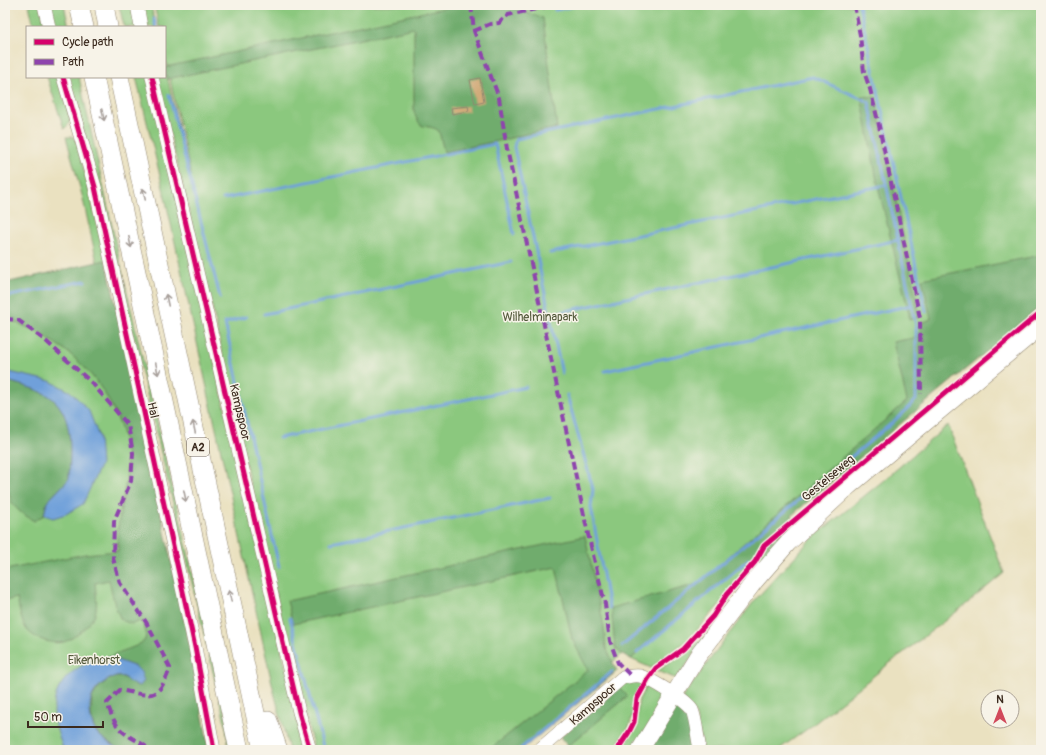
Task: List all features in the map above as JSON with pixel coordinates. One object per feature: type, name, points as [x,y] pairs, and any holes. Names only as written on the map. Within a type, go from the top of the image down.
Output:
[{"type":"highway","points":[[79,5],[84,26]]},
{"type":"highway","points":[[104,5],[108,26]]},
{"type":"highway","name":"A2","points":[[94,78],[240,750]]},
{"type":"highway","name":"A2","points":[[119,78],[263,750]]},
{"type":"highway","name":"A2","points":[[238,634],[278,750]]},
{"type":"main road","name":"Gestelseweg","points":[[640,750],[697,656],[720,624],[788,543],[849,486],[1041,326]]},
{"type":"street","points":[[44,5],[49,26]]},
{"type":"street","points":[[137,5],[141,26]]},
{"type":"street","name":"Hal","points":[[63,78],[95,187],[196,655],[214,750]]},
{"type":"street","name":"Kampspoor","points":[[152,78],[299,712],[310,750]]},
{"type":"street","name":"Kampspoor","points":[[539,750],[622,678],[631,676],[638,676],[648,679],[674,694],[692,709],[699,744]]},
{"type":"green space","points":[[29,5],[40,5],[45,26],[34,26]]},
{"type":"green space","points":[[49,5],[64,5],[69,26],[54,26]]},
{"type":"green space","points":[[119,5],[132,5],[137,26],[124,26]]},
{"type":"green space","points":[[139,5],[151,5],[156,26],[145,26]]},
{"type":"green space","name":"Wilhelminapark","points":[[154,5],[1041,5],[1041,305],[507,750],[314,750],[260,531],[212,306],[156,78],[166,78],[166,71],[184,152],[191,176],[166,61],[166,26],[159,26]]},
{"type":"green space","points":[[458,5],[551,5],[521,11],[543,18],[557,128],[444,152],[439,131],[435,128],[421,125],[416,118],[414,111],[414,28],[167,79],[166,67]]},
{"type":"green space","points":[[47,78],[58,78],[70,116],[69,124],[64,129]]},
{"type":"green space","points":[[68,78],[79,78],[120,262],[229,727],[233,750],[229,750],[226,727],[116,263]]},
{"type":"green space","points":[[136,78],[148,78],[305,750],[289,750],[273,688],[163,188]]},
{"type":"green space","points":[[861,96],[875,97],[920,317],[909,320],[909,314],[878,186]]},
{"type":"green space","points":[[66,137],[73,137],[77,142],[106,260],[97,262],[82,195]]},
{"type":"green space","points":[[1041,255],[1041,306],[793,514],[789,528],[665,628],[631,659],[619,652],[615,647],[611,608],[697,584],[907,401],[893,342],[918,337],[922,323],[931,319],[922,279]]},
{"type":"green space","points":[[106,260],[191,652],[209,750],[120,750],[101,737],[94,728],[91,715],[92,697],[100,686],[108,680],[116,677],[124,677],[136,667],[109,657],[141,643],[145,640],[146,632],[141,621],[132,624],[121,620],[115,606],[109,580],[95,583],[96,606],[93,618],[87,626],[64,642],[49,642],[34,636],[27,630],[23,623],[17,598],[5,601],[5,570],[85,554],[118,551],[118,528],[127,460],[123,436],[115,413],[95,380],[70,354],[56,343],[40,334],[5,318],[5,283]]},
{"type":"green space","name":"Eikenhorst","points":[[109,273],[203,750],[5,750],[5,294]]},
{"type":"green space","points":[[5,380],[49,396],[63,413],[67,423],[70,446],[69,479],[47,502],[44,515],[34,521],[20,512],[12,503],[5,481]]},
{"type":"green space","points":[[948,425],[1004,573],[810,727],[778,750],[702,750],[696,716],[682,698],[722,643],[755,600],[811,539],[884,480]]},
{"type":"green space","points":[[789,528],[688,640],[651,668],[631,659],[665,628]]},
{"type":"green space","points":[[585,536],[604,627],[606,648],[617,671],[521,750],[489,750],[588,670],[572,639],[556,567],[293,624],[287,601]]},
{"type":"green space","points":[[707,635],[677,679],[658,671]]},
{"type":"green space","points":[[630,681],[643,683],[634,698],[633,714],[629,727],[613,750],[571,750],[568,746],[628,696],[619,687]]},
{"type":"green space","points":[[647,685],[668,694],[634,750],[619,750],[633,729],[639,699]]},
{"type":"green space","points":[[619,687],[628,696],[568,746],[560,737]]},
{"type":"green space","points":[[677,703],[690,712],[697,750],[646,750]]},
{"type":"water","points":[[5,371],[50,381],[71,392],[89,411],[99,437],[101,464],[83,504],[66,514],[53,518],[44,515],[47,502],[69,479],[69,434],[63,413],[57,404],[44,393],[5,380]]},
{"type":"water","points":[[109,657],[136,667],[141,672],[144,681],[140,686],[131,683],[124,677],[115,677],[105,681],[97,688],[92,697],[90,712],[91,721],[94,728],[109,743],[120,750],[64,750],[56,728],[54,716],[56,694],[66,678],[81,666]]},
{"type":"building","points":[[480,78],[484,102],[475,104],[470,80]]},
{"type":"building","points":[[468,106],[469,111],[452,114],[451,108]]},
{"type":"waterway","points":[[555,10],[578,5]]},
{"type":"waterway","points":[[859,5],[926,312]]},
{"type":"waterway","points":[[154,19],[156,26]]},
{"type":"waterway","points":[[562,374],[514,147],[516,139],[813,77],[869,102],[916,326],[916,400],[891,424],[622,646]]},
{"type":"waterway","points":[[169,95],[220,297]]},
{"type":"waterway","points":[[223,199],[495,144],[514,234]]},
{"type":"waterway","points":[[550,253],[886,185]]},
{"type":"waterway","points":[[561,312],[898,240]]},
{"type":"waterway","points":[[264,314],[511,262]]},
{"type":"waterway","points":[[5,297],[85,281]]},
{"type":"waterway","points":[[605,371],[912,305]]},
{"type":"waterway","points":[[246,317],[225,323],[279,567]]},
{"type":"waterway","points":[[279,438],[526,387]]},
{"type":"waterway","points":[[567,395],[593,489],[591,507],[609,608]]},
{"type":"waterway","points":[[331,543],[550,498]]},
{"type":"waterway","points":[[637,653],[749,559]]},
{"type":"waterway","points":[[290,618],[323,746]]},
{"type":"waterway","points":[[519,750],[612,672]]},
{"type":"marked path","points":[[471,5],[474,31],[499,98],[507,149],[588,534],[605,604],[610,641],[618,663],[631,676]]},
{"type":"marked path","points":[[474,31],[490,24],[499,23],[508,15],[555,5]]},
{"type":"marked path","points":[[854,5],[860,35],[864,72],[878,121],[920,318],[921,394]]},
{"type":"marked path","points":[[5,319],[18,320],[47,342],[92,383],[128,425],[133,453],[131,481],[114,521],[113,558],[120,583],[146,622],[170,668],[161,687],[152,694],[146,695],[120,690],[107,703],[119,728],[150,750]]},
{"type":"cycle path","points":[[63,78],[95,187],[195,647],[214,750]]},
{"type":"cycle path","points":[[152,78],[299,712],[310,750]]},
{"type":"cycle path","points":[[617,750],[634,722],[637,699],[648,679],[656,668],[683,649],[713,616],[727,594],[755,562],[764,546],[1041,312]]}]
